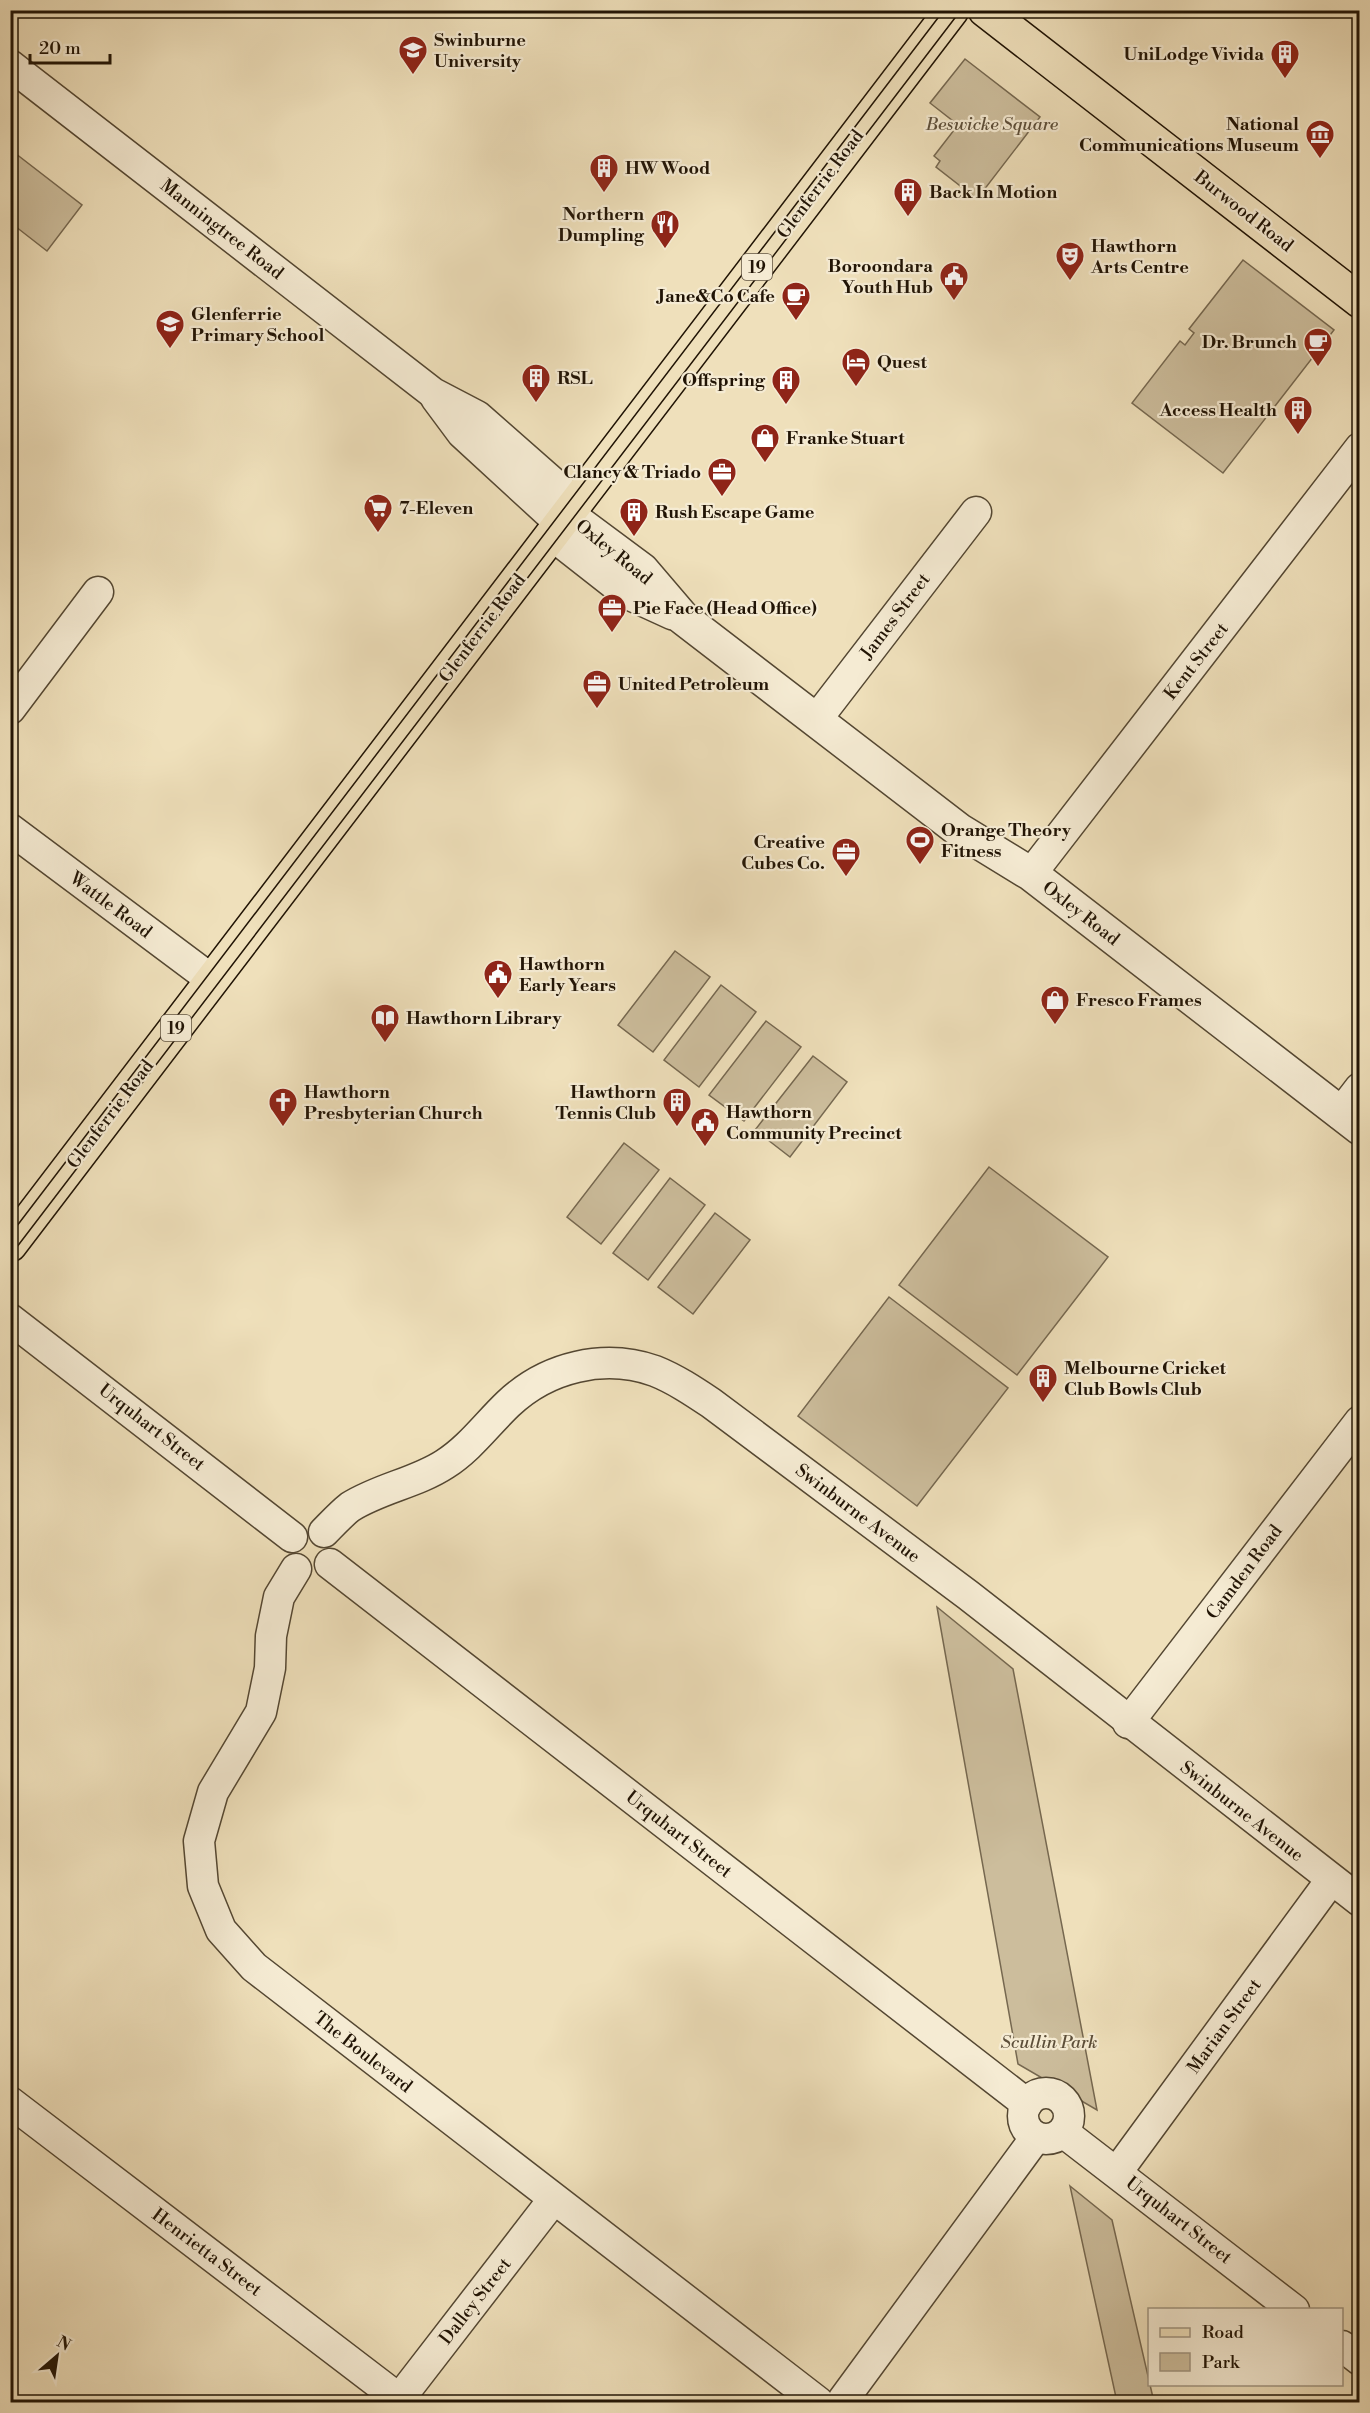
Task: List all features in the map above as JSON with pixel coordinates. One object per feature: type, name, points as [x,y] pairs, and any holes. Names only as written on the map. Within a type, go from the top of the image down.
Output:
[{"type":"main road","name":"Glenferrie Road","points":[[10,1245],[952,10]]},
{"type":"main road","name":"Burwood Road","points":[[985,10],[1359,301]]},
{"type":"street","name":"Manningtree Road","points":[[10,65],[433,393],[462,433],[565,519]]},
{"type":"street","name":"Kent Street","points":[[1031,874],[1359,448]]},
{"type":"street","name":"James Street","points":[[816,720],[976,512]]},
{"type":"street","name":"Oxley Road","points":[[565,519],[642,570],[683,618],[959,830],[1031,874],[1353,1110]]},
{"type":"street","points":[[10,709],[98,592]]},
{"type":"street","name":"Wattle Road","points":[[10,829],[212,980]]},
{"type":"street","name":"Urquhart Street","points":[[10,1319],[292,1537]]},
{"type":"street","name":"Swinburne Avenue","points":[[324,1532],[349,1508],[373,1495],[426,1476],[447,1463],[524,1390],[549,1376],[584,1365],[604,1363],[629,1365],[655,1371],[680,1383],[711,1403],[968,1595],[1128,1723],[1359,1901]]},
{"type":"street","name":"Camden Road","points":[[1128,1723],[1359,1421]]},
{"type":"street","points":[[311,1528],[324,1532],[333,1544],[330,1564],[318,1574],[303,1573],[296,1569],[291,1564],[287,1550],[292,1537],[311,1528]]},
{"type":"street","name":"Urquhart Street","points":[[330,1564],[1027,2104]]},
{"type":"street","name":"The Boulevard","points":[[296,1569],[279,1597],[271,1636],[270,1668],[261,1712],[213,1792],[199,1841],[203,1886],[221,1930],[254,1967],[553,2200],[831,2402]]},
{"type":"street","name":"Marian Street","points":[[1117,2172],[1331,1880]]},
{"type":"street","points":[[831,2402],[1050,2134],[1069,2118],[1068,2110],[1060,2098],[1046,2093],[1032,2098],[1023,2111],[1025,2126],[1050,2134]]},
{"type":"street","name":"Henrietta Street","points":[[10,2103],[400,2402]]},
{"type":"street","name":"Urquhart Street","points":[[1050,2134],[1117,2172],[1291,2308]]},
{"type":"street","name":"Dalley Street","points":[[400,2402],[553,2200]]},
{"type":"street","points":[[1343,2348],[1359,2360]]},
{"type":"green space","name":"Beswicke Square","points":[[965,59],[1040,117],[977,199],[936,167],[940,161],[934,156],[958,125],[930,103]]},
{"type":"green space","points":[[11,150],[82,205],[47,251],[11,223]]},
{"type":"green space","points":[[1243,260],[1334,330],[1223,473],[1132,403],[1180,341],[1185,345],[1194,333],[1189,329]]},
{"type":"green space","points":[[675,951],[710,977],[653,1052],[618,1025]]},
{"type":"green space","points":[[721,985],[756,1012],[699,1087],[664,1060]]},
{"type":"green space","points":[[766,1021],[801,1047],[744,1121],[709,1095]]},
{"type":"green space","points":[[813,1056],[847,1082],[790,1157],[755,1130]]},
{"type":"green space","points":[[624,1143],[659,1170],[601,1244],[567,1217]]},
{"type":"green space","points":[[989,1167],[1108,1257],[1017,1375],[899,1285]]},
{"type":"green space","points":[[670,1178],[705,1205],[648,1280],[613,1253]]},
{"type":"green space","points":[[715,1213],[750,1240],[693,1314],[658,1287]]},
{"type":"green space","points":[[889,1297],[1008,1388],[917,1506],[798,1416]]},
{"type":"green space","name":"Scullin Park","points":[[937,1607],[1013,1669],[1097,2110],[1018,2064]]},
{"type":"green space","points":[[1070,2186],[1112,2220],[1148,2376],[1148,2386],[1150,2386],[1154,2402],[1117,2402]]},
{"type":"tram line","points":[[10,1235],[944,10]]},
{"type":"tram line","points":[[10,1256],[961,10]]},
{"type":"place","name":"Swinburne University","points":[[413,76]]},
{"type":"place","name":"UniLodge Vivida","points":[[1285,80]]},
{"type":"place","name":"National Communications Museum","points":[[1320,160]]},
{"type":"place","name":"HW Wood","points":[[604,194]]},
{"type":"place","name":"Back In Motion","points":[[908,218]]},
{"type":"place","name":"Northern Dumpling","points":[[665,250]]},
{"type":"place","name":"Hawthorn Arts Centre","points":[[1070,282]]},
{"type":"place","name":"Boroondara Youth Hub","points":[[954,302]]},
{"type":"place","name":"Jane&Co Cafe","points":[[796,322]]},
{"type":"place","name":"Glenferrie Primary School","points":[[170,350]]},
{"type":"place","name":"Dr. Brunch","points":[[1318,368]]},
{"type":"place","name":"Quest","points":[[856,388]]},
{"type":"place","name":"RSL","points":[[536,404]]},
{"type":"place","name":"Offspring","points":[[786,406]]},
{"type":"place","name":"Access Health","points":[[1298,436]]},
{"type":"place","name":"Franke Stuart","points":[[765,464]]},
{"type":"place","name":"Clancy & Triado","points":[[722,498]]},
{"type":"place","name":"7-Eleven","points":[[378,534]]},
{"type":"place","name":"Rush Escape Game","points":[[634,538]]},
{"type":"place","name":"Pie Face (Head Office)","points":[[612,634]]},
{"type":"place","name":"United Petroleum","points":[[597,710]]},
{"type":"place","name":"Orange Theory Fitness","points":[[920,866]]},
{"type":"place","name":"Creative Cubes Co.","points":[[846,878]]},
{"type":"place","name":"Hawthorn Early Years","points":[[498,1000]]},
{"type":"place","name":"Fresco Frames","points":[[1055,1026]]},
{"type":"place","name":"Hawthorn Library","points":[[385,1044]]},
{"type":"place","name":"Hawthorn Presbyterian Church","points":[[283,1128]]},
{"type":"place","name":"Hawthorn Tennis Club","points":[[677,1128]]},
{"type":"place","name":"Hawthorn Community Precinct","points":[[705,1148]]},
{"type":"place","name":"Melbourne Cricket Club Bowls Club","points":[[1043,1404]]}]
